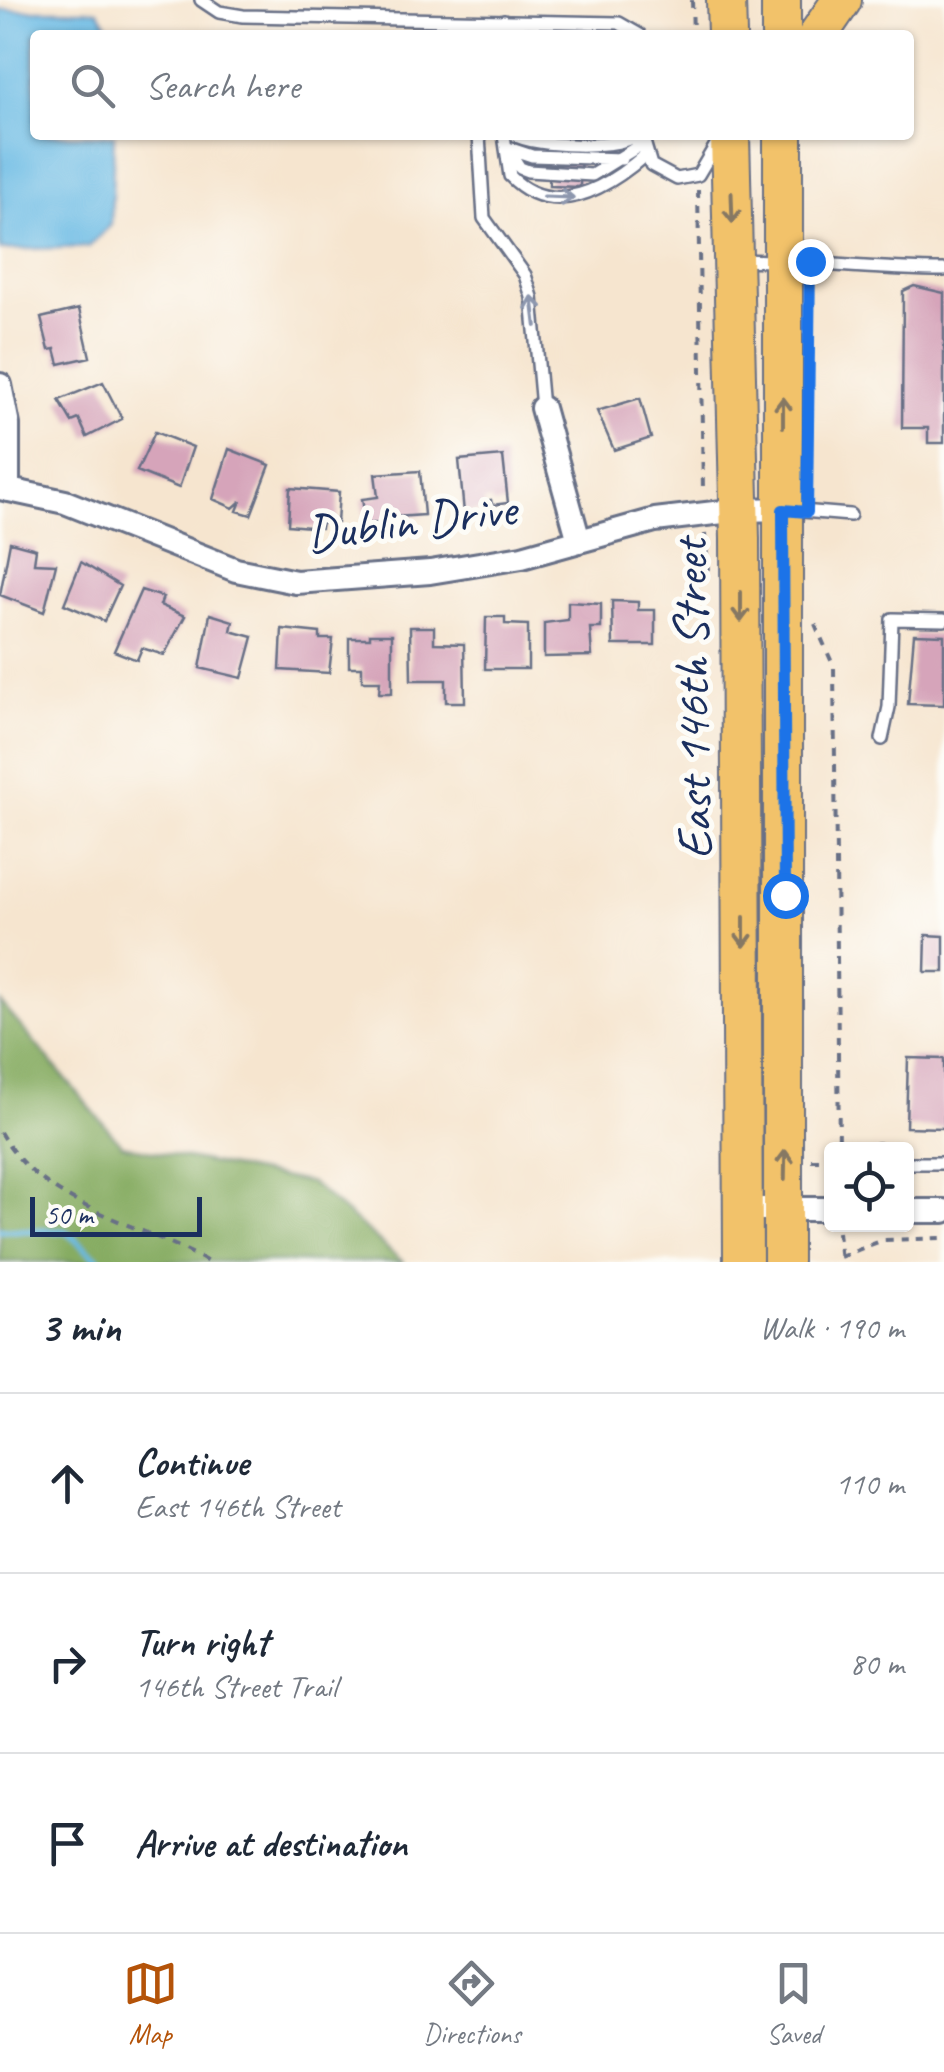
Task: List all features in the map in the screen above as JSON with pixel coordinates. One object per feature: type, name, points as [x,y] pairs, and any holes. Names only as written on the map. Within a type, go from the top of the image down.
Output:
[{"type":"main road","points":[[726,0],[727,30]]},
{"type":"main road","points":[[781,0],[781,30]]},
{"type":"main road","points":[[821,30],[842,0]]},
{"type":"main road","name":"East 146th Street","points":[[730,140],[740,510],[744,1262]]},
{"type":"main road","name":"East 146th Street","points":[[782,140],[784,1262]]},
{"type":"street","points":[[0,385],[8,426],[4,489]]},
{"type":"street","points":[[542,408],[579,541]]},
{"type":"street","name":"Dublin Drive","points":[[4,489],[65,502],[236,570],[296,582],[430,572],[522,557],[655,520],[740,510],[783,510]]},
{"type":"street","points":[[744,1209],[824,1209]]},
{"type":"street","points":[[914,1211],[944,1211]]},
{"type":"lane","points":[[201,0],[219,12],[243,16],[619,22],[632,30]]},
{"type":"lane","points":[[450,19],[467,30]]},
{"type":"lane","points":[[504,20],[505,30]]},
{"type":"lane","points":[[479,140],[484,218],[525,275],[532,297],[542,408]]},
{"type":"lane","points":[[507,140],[510,176],[532,194],[546,197],[590,194],[641,142]]},
{"type":"lane","points":[[507,140],[520,168],[592,175],[625,158],[641,142]]},
{"type":"lane","points":[[517,140],[641,142]]},
{"type":"lane","points":[[641,142],[667,176],[684,179],[698,175],[718,140]]},
{"type":"lane","points":[[734,260],[784,261],[852,270],[944,270]]},
{"type":"lane","points":[[783,510],[850,515]]},
{"type":"lane","points":[[882,739],[889,707],[892,619],[944,620]]},
{"type":"lane","points":[[914,1162],[944,1163]]},
{"type":"path","points":[[692,0],[693,30]]},
{"type":"path","points":[[698,175],[702,480]]},
{"type":"path","points":[[810,614],[835,674],[839,1142]]},
{"type":"path","points":[[0,1132],[17,1159],[55,1190],[208,1262]]},
{"type":"path","points":[[838,1240],[841,1260],[883,1240],[944,1238]]},
{"type":"green space","points":[[0,1002],[122,1145],[311,1183],[403,1262],[0,1262]]},
{"type":"water","points":[[0,10],[98,10],[110,30],[30,30],[30,140],[114,140],[111,225],[88,247],[0,250]]},
{"type":"building","points":[[550,140],[581,140],[580,187],[549,186]]},
{"type":"building","points":[[914,286],[944,293],[944,443],[928,443],[928,428],[902,428],[903,291]]},
{"type":"building","points":[[79,309],[90,357],[59,364],[55,349],[49,350],[41,318]]},
{"type":"building","points":[[103,382],[122,419],[87,437],[79,419],[72,422],[59,400]]},
{"type":"building","points":[[640,398],[651,438],[614,450],[597,411]]},
{"type":"building","points":[[155,432],[193,447],[179,488],[137,471]]},
{"type":"building","points":[[229,449],[270,465],[251,515],[237,511],[241,501],[233,508],[213,499]]},
{"type":"building","points":[[503,456],[508,503],[492,505],[491,500],[484,501],[485,511],[464,513],[459,460]]},
{"type":"building","points":[[420,471],[424,515],[396,517],[397,524],[366,523],[362,499],[378,497],[375,474]]},
{"type":"building","points":[[290,488],[339,492],[337,523],[322,522],[321,528],[288,525]]},
{"type":"building","points":[[10,542],[36,549],[34,563],[56,564],[44,612],[0,595]]},
{"type":"building","points":[[81,562],[120,586],[104,621],[64,604]]},
{"type":"building","points":[[141,590],[163,597],[160,605],[185,616],[164,655],[142,648],[137,660],[114,651]]},
{"type":"building","points":[[612,601],[638,602],[638,610],[655,610],[655,645],[613,645]]},
{"type":"building","points":[[568,602],[601,604],[601,628],[590,628],[592,656],[544,657],[544,623],[568,620]]},
{"type":"building","points":[[210,614],[233,621],[231,631],[253,637],[242,678],[200,668]]},
{"type":"building","points":[[486,617],[505,617],[505,624],[528,625],[528,669],[485,669]]},
{"type":"building","points":[[410,627],[434,627],[434,643],[464,644],[465,702],[446,702],[446,680],[411,680]]},
{"type":"building","points":[[282,629],[320,633],[320,639],[333,639],[329,673],[280,670]]},
{"type":"building","points":[[370,634],[392,634],[392,693],[379,693],[380,681],[362,681],[362,667],[349,667],[349,638],[370,638]]},
{"type":"building","points":[[914,634],[944,635],[944,705],[908,704]]},
{"type":"building","points":[[926,935],[944,936],[944,972],[925,972]]},
{"type":"building","points":[[908,1058],[944,1059],[944,1128],[906,1127]]},
{"type":"waterway","points":[[0,1230],[65,1231],[102,1262]]},
{"type":"route","points":[[785,895],[783,510],[807,512],[810,261]]}]
